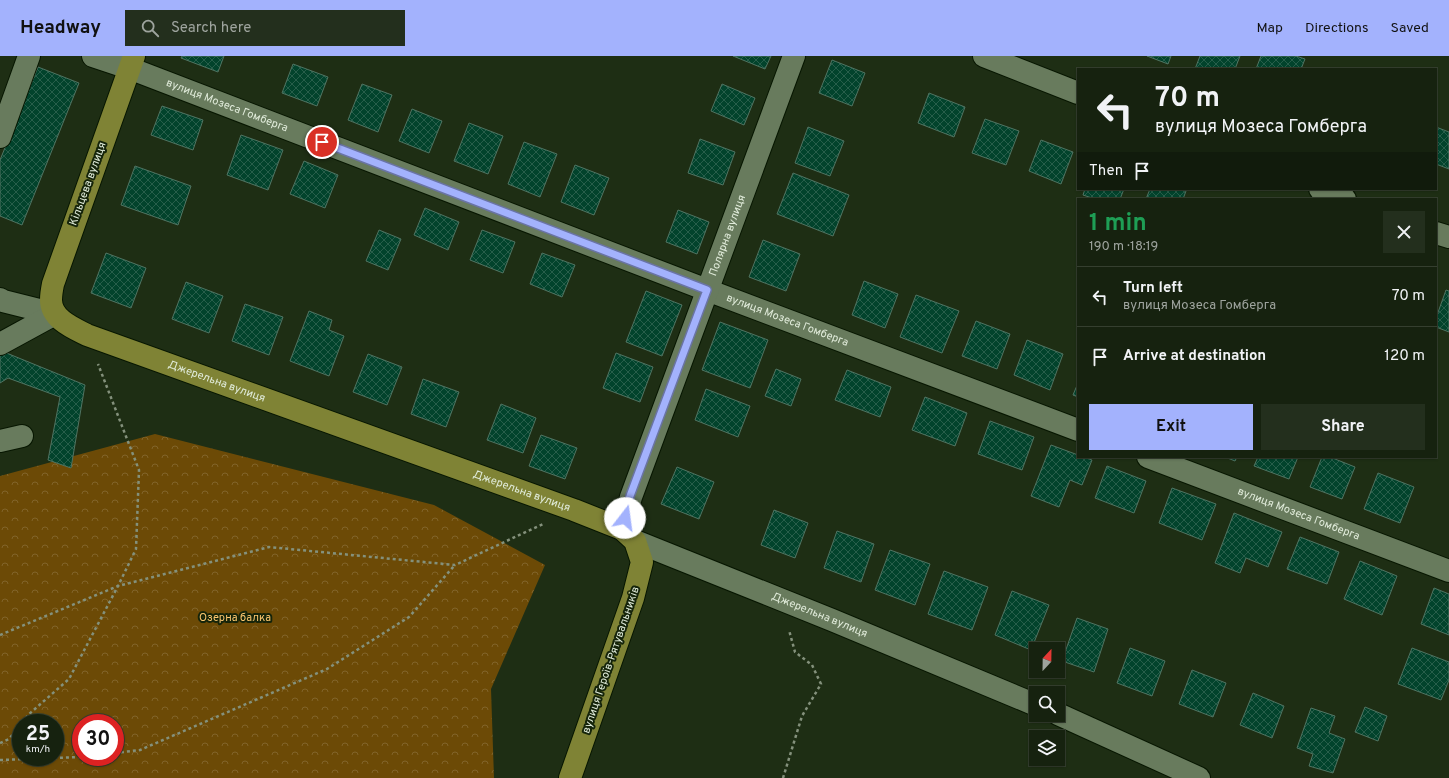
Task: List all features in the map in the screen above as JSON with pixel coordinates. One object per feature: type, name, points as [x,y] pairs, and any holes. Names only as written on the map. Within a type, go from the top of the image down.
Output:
[{"type":"main road","name":"Кільцева вулиця","points":[[55,314],[51,301],[53,284],[132,62]]},
{"type":"main road","name":"Джерельна вулиця","points":[[55,314],[67,325],[87,335],[574,510],[629,535]]},
{"type":"main road","name":"вулиця Героїв-Рятувальників","points":[[570,778],[633,598],[642,562],[629,535]]},
{"type":"street","points":[[1,129],[29,56]]},
{"type":"street","name":"вулиця Мозеса Гомберга","points":[[93,56],[132,62],[707,290],[1077,430]]},
{"type":"street","name":"Полярна вулиця","points":[[629,535],[630,496],[794,56]]},
{"type":"street","points":[[984,56],[1077,93]]},
{"type":"street","points":[[1322,190],[1342,198]]},
{"type":"street","points":[[1437,233],[1449,237]]},
{"type":"street","name":"Джерельна вулиця","points":[[0,299],[55,314]]},
{"type":"street","points":[[0,344],[55,314]]},
{"type":"street","points":[[0,441],[22,436]]},
{"type":"street","name":"вулиця Мозеса Гомберга","points":[[1151,458],[1449,571]]},
{"type":"street","name":"Джерельна вулиця","points":[[629,535],[1029,702]]},
{"type":"street","points":[[1065,717],[1199,778]]},
{"type":"path","points":[[29,714],[69,680],[136,549],[140,470],[87,335]]},
{"type":"path","points":[[124,752],[140,750],[327,669],[409,617],[455,565],[574,510]]},
{"type":"path","points":[[0,635],[118,586],[269,547],[455,565]]},
{"type":"path","points":[[783,778],[802,716],[821,684],[812,665],[796,652],[789,630]]},
{"type":"path","points":[[0,743],[9,739],[12,736]]},
{"type":"path","points":[[0,760],[72,757]]},
{"type":"green space","name":"Озерна балка","points":[[155,434],[434,505],[545,565],[491,689],[494,778],[0,778],[0,476]]},
{"type":"building","points":[[182,56],[224,56],[218,72],[181,58]]},
{"type":"building","points":[[733,56],[771,56],[765,69]]},
{"type":"building","points":[[1147,56],[1171,56],[1168,64]]},
{"type":"building","points":[[1200,56],[1240,56],[1235,68],[1195,68]]},
{"type":"building","points":[[1261,56],[1296,56],[1305,59],[1301,68],[1256,68]]},
{"type":"building","points":[[832,60],[865,73],[852,106],[819,93]]},
{"type":"building","points":[[293,64],[328,77],[317,106],[282,93]]},
{"type":"building","points":[[38,67],[79,83],[22,225],[0,216],[0,160]]},
{"type":"building","points":[[362,84],[392,95],[378,132],[348,120]]},
{"type":"building","points":[[722,84],[755,98],[744,125],[711,111]]},
{"type":"building","points":[[929,93],[965,107],[954,137],[918,123]]},
{"type":"building","points":[[162,106],[203,120],[193,150],[151,135]]},
{"type":"building","points":[[412,109],[442,121],[429,153],[399,141]]},
{"type":"building","points":[[985,119],[1019,131],[1006,165],[972,153]]},
{"type":"building","points":[[469,123],[503,136],[488,174],[454,161]]},
{"type":"building","points":[[808,127],[844,141],[830,176],[795,163]]},
{"type":"building","points":[[1437,127],[1449,132],[1449,169],[1437,164]]},
{"type":"building","points":[[241,135],[283,150],[268,190],[227,175]]},
{"type":"building","points":[[700,139],[735,152],[723,185],[688,173]]},
{"type":"building","points":[[1041,140],[1073,152],[1061,184],[1029,171]]},
{"type":"building","points":[[524,142],[557,154],[540,197],[508,184]]},
{"type":"building","points":[[304,161],[338,175],[325,208],[290,194]]},
{"type":"building","points":[[575,165],[609,178],[594,215],[561,202]]},
{"type":"building","points":[[135,166],[191,186],[178,225],[121,205]]},
{"type":"building","points":[[793,173],[849,195],[833,236],[777,214]]},
{"type":"building","points":[[1085,190],[1124,190],[1120,198],[1092,198],[1083,195]]},
{"type":"building","points":[[1150,190],[1186,191],[1183,198],[1146,198]]},
{"type":"building","points":[[425,208],[459,222],[448,250],[414,235]]},
{"type":"building","points":[[678,210],[709,222],[697,254],[666,242]]},
{"type":"building","points":[[379,230],[401,239],[388,270],[366,261]]},
{"type":"building","points":[[482,230],[515,242],[503,273],[470,260]]},
{"type":"building","points":[[763,240],[800,254],[786,291],[749,277]]},
{"type":"building","points":[[106,253],[146,268],[131,308],[91,293]]},
{"type":"building","points":[[542,253],[575,265],[562,297],[530,284]]},
{"type":"building","points":[[864,281],[898,294],[885,328],[852,315]]},
{"type":"building","points":[[186,282],[223,296],[209,333],[172,319]]},
{"type":"building","points":[[1446,290],[1449,291],[1449,332],[1437,327],[1437,315]]},
{"type":"building","points":[[646,291],[682,305],[662,356],[626,342]]},
{"type":"building","points":[[916,295],[959,311],[942,353],[900,337]]},
{"type":"building","points":[[245,304],[283,317],[269,355],[232,341]]},
{"type":"building","points":[[309,311],[332,320],[329,330],[344,336],[329,376],[290,361]]},
{"type":"building","points":[[976,321],[1010,334],[997,369],[962,356]]},
{"type":"building","points":[[720,322],[768,340],[750,388],[702,370]]},
{"type":"building","points":[[1027,340],[1063,354],[1050,390],[1014,375]]},
{"type":"building","points":[[4,352],[85,385],[71,468],[48,460],[60,397],[8,378],[0,383],[0,354]]},
{"type":"building","points":[[616,353],[653,367],[640,402],[603,388]]},
{"type":"building","points":[[368,354],[402,367],[387,405],[353,392]]},
{"type":"building","points":[[776,369],[801,379],[791,406],[765,396]]},
{"type":"building","points":[[847,370],[891,387],[880,417],[835,400]]},
{"type":"building","points":[[423,379],[459,392],[446,427],[411,414]]},
{"type":"building","points":[[1077,385],[1077,397],[1073,395]]},
{"type":"building","points":[[706,389],[750,406],[738,437],[695,420]]},
{"type":"building","points":[[925,397],[967,413],[955,446],[912,430]]},
{"type":"building","points":[[501,404],[536,418],[523,453],[487,440]]},
{"type":"building","points":[[990,421],[1034,437],[1022,470],[978,454]]},
{"type":"building","points":[[541,435],[577,448],[565,479],[529,466]]},
{"type":"building","points":[[1051,445],[1077,455],[1077,458],[1092,460],[1082,485],[1070,480],[1059,507],[1031,496]]},
{"type":"building","points":[[1228,458],[1236,458],[1235,461]]},
{"type":"building","points":[[1258,458],[1298,458],[1289,479],[1254,466]]},
{"type":"building","points":[[1322,458],[1332,458],[1355,467],[1342,499],[1310,487]]},
{"type":"building","points":[[1107,466],[1146,481],[1134,513],[1095,498]]},
{"type":"building","points":[[677,467],[714,482],[699,519],[661,504]]},
{"type":"building","points":[[1378,473],[1414,487],[1400,523],[1364,509]]},
{"type":"building","points":[[1172,488],[1216,504],[1202,540],[1159,523]]},
{"type":"building","points":[[774,510],[808,523],[795,558],[761,545]]},
{"type":"building","points":[[1234,513],[1282,532],[1268,567],[1246,558],[1240,573],[1215,563]]},
{"type":"building","points":[[837,531],[874,544],[861,582],[824,568]]},
{"type":"building","points":[[1300,537],[1339,552],[1327,584],[1287,569]]},
{"type":"building","points":[[890,550],[930,564],[915,605],[875,590]]},
{"type":"building","points":[[1360,561],[1397,576],[1382,615],[1344,599]]},
{"type":"building","points":[[944,571],[988,587],[972,630],[928,614]]},
{"type":"building","points":[[1434,588],[1449,594],[1449,635],[1421,624]]},
{"type":"building","points":[[1012,591],[1049,605],[1034,642],[1029,642],[1029,649],[995,635]]},
{"type":"building","points":[[1077,618],[1108,629],[1094,672],[1065,662],[1065,652]]},
{"type":"building","points":[[1130,648],[1165,661],[1152,696],[1117,683]]},
{"type":"building","points":[[1412,648],[1449,662],[1449,680],[1441,700],[1398,684]]},
{"type":"building","points":[[1192,670],[1226,683],[1213,717],[1179,704]]},
{"type":"building","points":[[1253,693],[1284,706],[1272,738],[1240,725]]},
{"type":"building","points":[[1365,707],[1387,716],[1378,741],[1355,732]]},
{"type":"building","points":[[1311,708],[1335,716],[1329,733],[1345,739],[1333,773],[1309,766],[1313,754],[1297,748]]},
{"type":"route","points":[[322,142],[707,290],[630,496],[625,518]]}]
